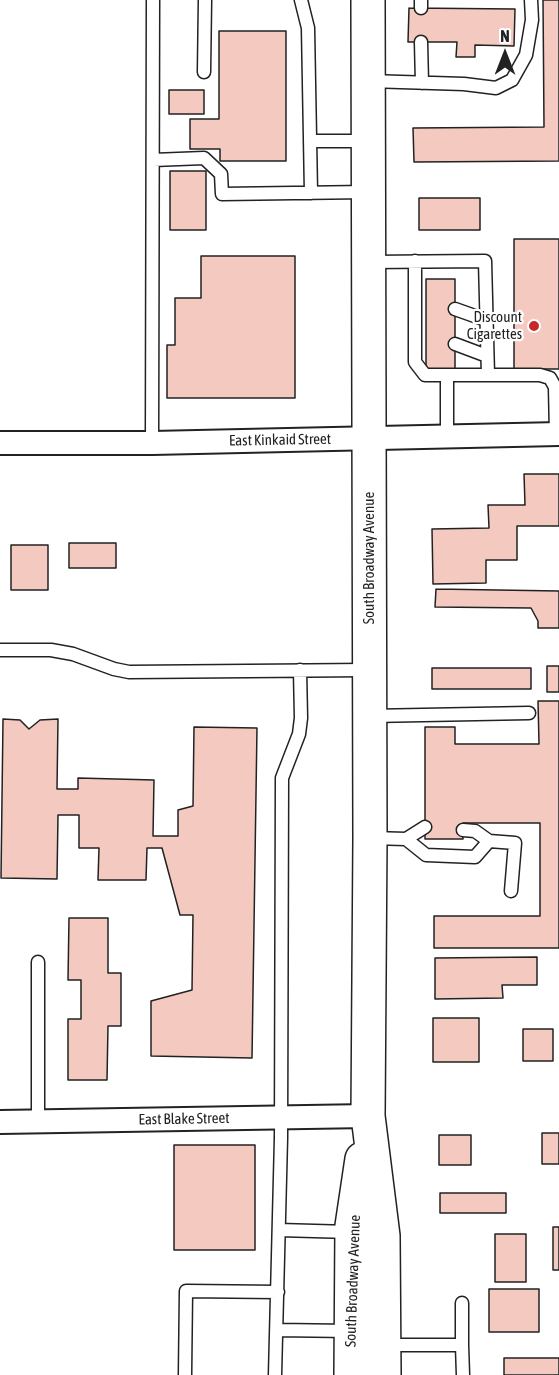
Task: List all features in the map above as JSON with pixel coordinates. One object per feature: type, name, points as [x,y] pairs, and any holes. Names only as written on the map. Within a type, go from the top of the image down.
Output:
[{"type":"main road","name":"South Broadway Avenue","points":[[368,0],[369,1116],[383,1236],[384,1360]]},
{"type":"main road","name":"South Broadway Avenue","points":[[351,1375],[352,1232],[369,1116]]},
{"type":"street","name":"East Kinkaid Street","points":[[0,443],[152,443],[558,434]]},
{"type":"street","name":"East Blake Street","points":[[0,1122],[369,1116]]},
{"type":"lane","points":[[152,443],[153,0]]},
{"type":"lane","points":[[204,72],[205,0]]},
{"type":"lane","points":[[301,0],[308,28],[311,193]]},
{"type":"lane","points":[[368,81],[496,88],[512,81],[526,55],[532,20],[531,0]]},
{"type":"lane","points":[[421,42],[422,83]]},
{"type":"lane","points":[[310,141],[368,141]]},
{"type":"lane","points":[[153,160],[204,158],[221,174],[222,194],[368,192]]},
{"type":"lane","points":[[415,261],[420,297],[421,332],[415,362],[425,375],[540,375],[550,378],[555,387],[558,434]]},
{"type":"lane","points":[[368,262],[485,261],[488,375]]},
{"type":"lane","points":[[455,309],[486,320]]},
{"type":"lane","points":[[455,344],[487,356]]},
{"type":"lane","points":[[447,375],[447,436]]},
{"type":"lane","points":[[0,650],[51,650],[73,654],[129,672],[369,670]]},
{"type":"lane","points":[[276,1375],[281,1116],[282,778],[298,734],[301,718],[300,670]]},
{"type":"lane","points":[[369,716],[529,713]]},
{"type":"lane","points":[[370,838],[406,839],[425,827]]},
{"type":"lane","points":[[463,830],[476,831],[489,842],[515,843],[512,891]]},
{"type":"lane","points":[[406,839],[426,855],[475,857],[489,842]]},
{"type":"lane","points":[[38,962],[38,1122]]},
{"type":"lane","points":[[279,1230],[352,1232]]},
{"type":"lane","points":[[185,1375],[186,1291],[278,1292]]},
{"type":"lane","points":[[462,1303],[463,1375]]},
{"type":"lane","points":[[277,1330],[351,1331]]},
{"type":"lane","points":[[384,1360],[462,1345]]},
{"type":"building","points":[[543,0],[559,0],[559,161],[414,162],[413,128],[544,127]]},
{"type":"building","points":[[409,8],[515,9],[514,46],[475,45],[475,57],[456,57],[457,42],[408,42]]},
{"type":"building","points":[[219,31],[286,31],[286,161],[220,161],[220,149],[190,149],[190,119],[219,119]]},
{"type":"building","points":[[169,90],[204,90],[204,114],[169,114]]},
{"type":"building","points":[[170,171],[206,171],[206,230],[170,230]]},
{"type":"building","points":[[419,198],[480,198],[480,230],[419,230]]},
{"type":"building","points":[[514,239],[559,239],[559,369],[514,369]]},
{"type":"building","points":[[201,256],[295,256],[295,398],[167,398],[167,345],[175,345],[175,298],[201,298]]},
{"type":"building","points":[[426,279],[455,279],[455,370],[426,370]]},
{"type":"building","points":[[524,474],[559,474],[559,526],[517,526],[517,560],[486,560],[486,583],[433,584],[432,529],[489,528],[488,505],[525,505]]},
{"type":"building","points":[[69,543],[116,543],[116,568],[69,568]]},
{"type":"building","points":[[11,545],[48,545],[48,590],[11,590]]},
{"type":"building","points":[[436,589],[559,591],[559,628],[538,628],[538,621],[531,608],[435,607]]},
{"type":"building","points":[[547,666],[559,666],[559,692],[547,692]]},
{"type":"building","points":[[432,668],[531,668],[531,689],[432,689]]},
{"type":"building","points":[[538,701],[559,701],[559,948],[434,948],[434,916],[540,916],[540,823],[463,823],[463,839],[425,839],[425,727],[455,727],[455,744],[539,744]]},
{"type":"building","points":[[3,719],[20,720],[29,729],[40,720],[58,719],[57,789],[78,789],[78,778],[154,780],[153,836],[178,836],[178,810],[193,806],[194,727],[257,728],[252,1058],[151,1056],[151,1001],[192,990],[193,915],[180,915],[162,848],[147,848],[146,880],[98,880],[99,848],[79,848],[79,815],[58,815],[57,879],[1,878]]},
{"type":"building","points":[[69,918],[108,918],[108,973],[121,973],[121,1026],[108,1026],[107,1080],[68,1080],[68,1019],[81,1019],[81,980],[68,980]]},
{"type":"building","points":[[537,957],[537,985],[502,985],[503,998],[435,999],[435,958]]},
{"type":"building","points":[[433,1018],[479,1018],[479,1062],[433,1062]]},
{"type":"building","points":[[523,1029],[553,1029],[553,1061],[523,1061]]},
{"type":"building","points":[[542,1133],[559,1133],[559,1164],[542,1164]]},
{"type":"building","points":[[439,1135],[471,1135],[471,1165],[439,1165]]},
{"type":"building","points":[[174,1145],[255,1145],[255,1250],[174,1250]]},
{"type":"building","points":[[440,1193],[506,1193],[506,1213],[440,1213]]},
{"type":"building","points":[[553,1227],[559,1227],[559,1270],[553,1270]]},
{"type":"building","points":[[495,1234],[526,1234],[526,1282],[495,1282]]},
{"type":"building","points":[[489,1289],[539,1289],[539,1332],[489,1332]]},
{"type":"building","points":[[504,1358],[559,1358],[559,1375],[504,1375]]},
{"type":"place","name":"Discount Cigarettes","points":[[534,326]]}]
